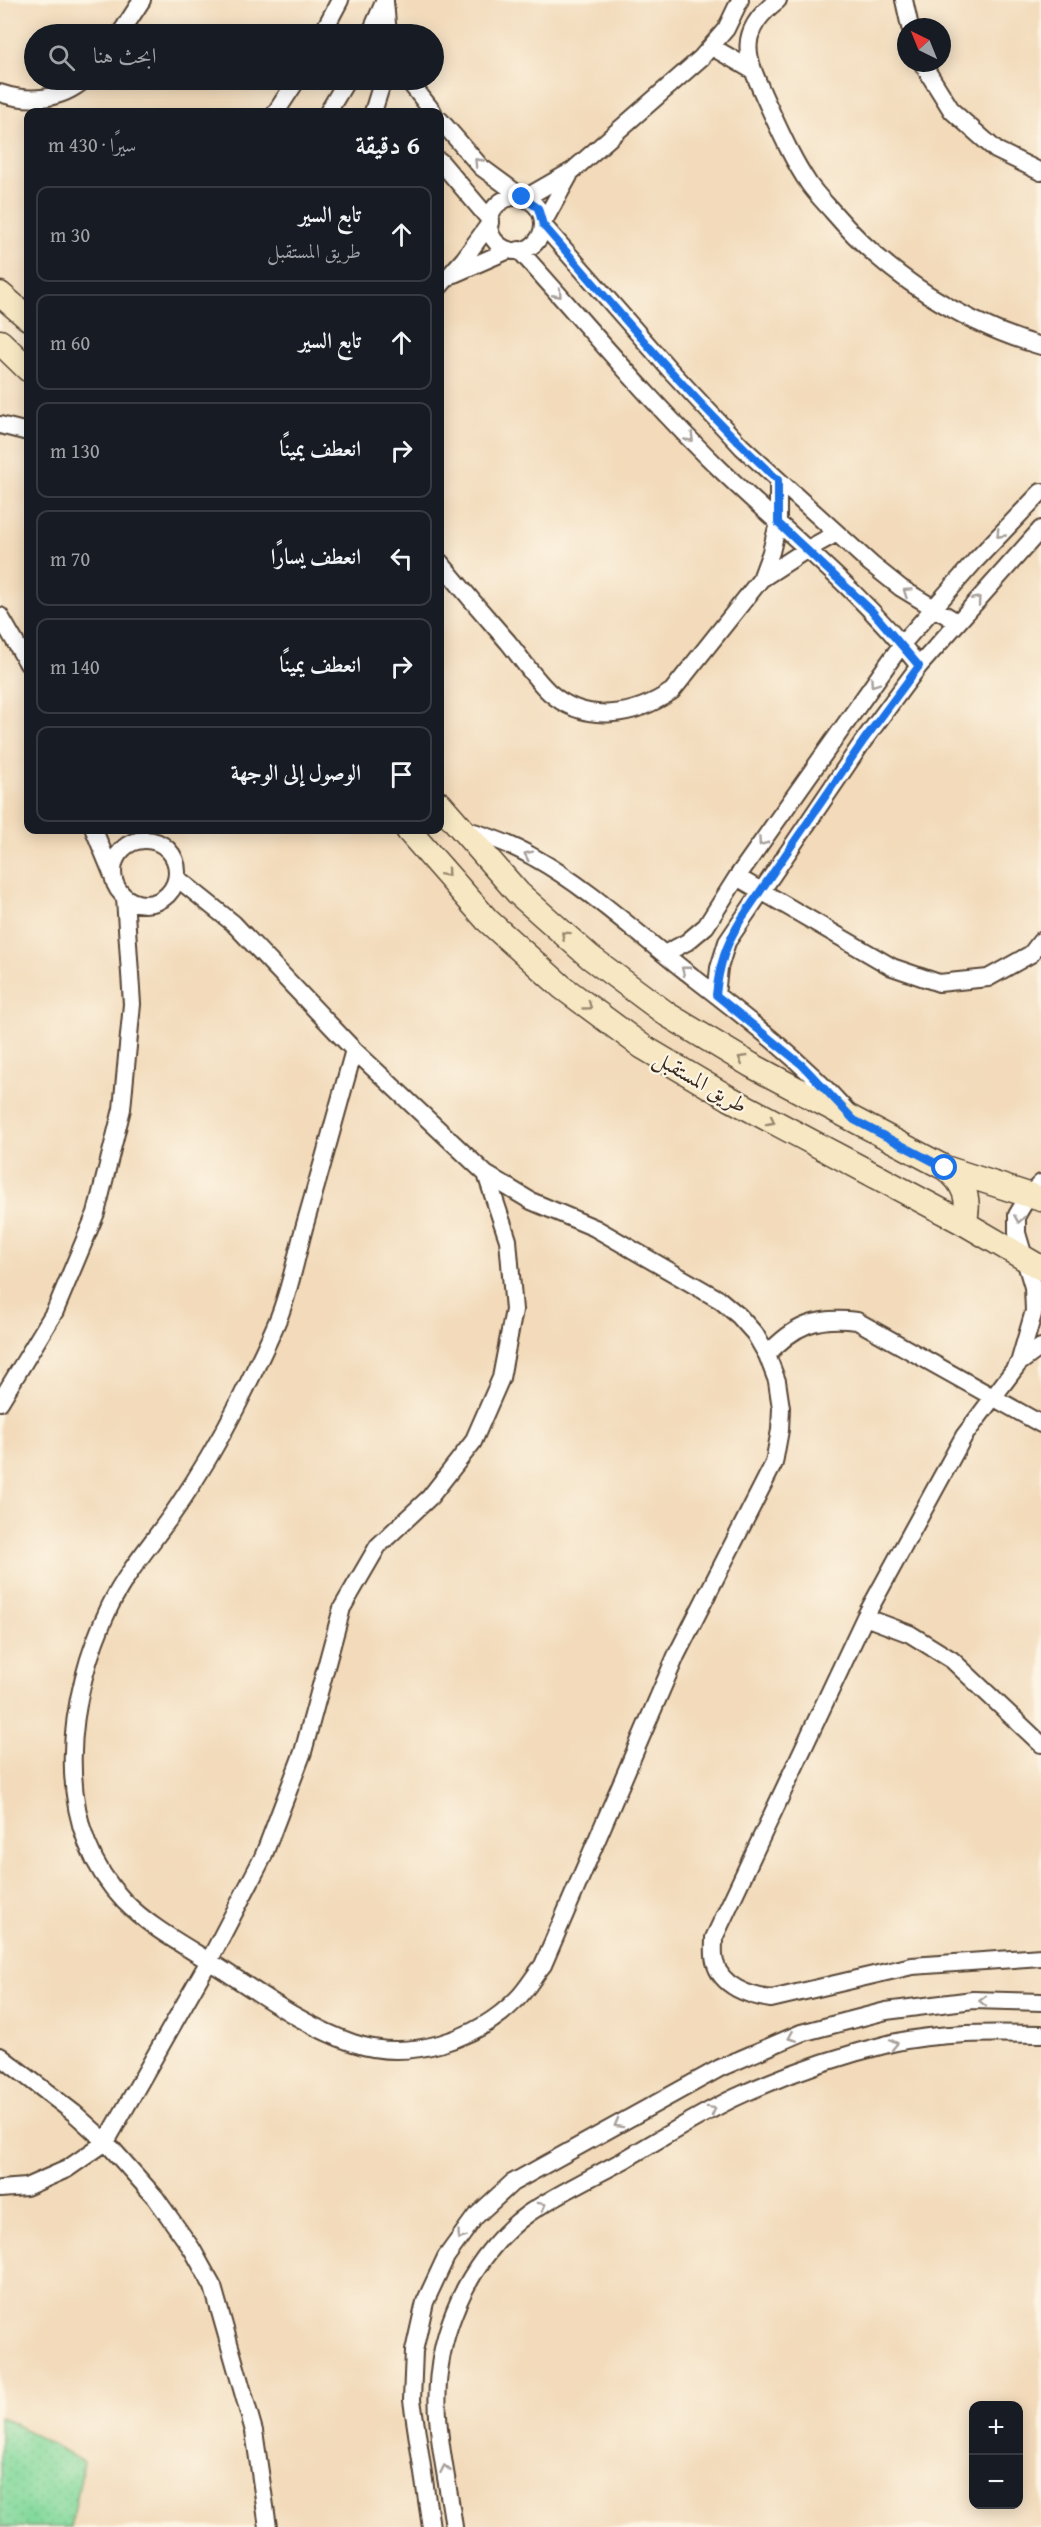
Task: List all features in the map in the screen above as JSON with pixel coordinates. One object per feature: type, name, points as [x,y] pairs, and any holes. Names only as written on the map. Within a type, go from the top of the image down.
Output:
[{"type":"main road","points":[[0,294],[24,315]]},
{"type":"main road","points":[[0,342],[24,365]]},
{"type":"main road","name":"طريق المستقبل","points":[[444,809],[518,893],[599,964],[668,1015],[751,1065],[945,1168],[1037,1192]]},
{"type":"main road","name":"طريق المستقبل","points":[[412,834],[487,920],[562,987],[644,1047],[729,1098],[964,1223],[1034,1264]]},
{"type":"main road","points":[[945,1168],[955,1176],[965,1192],[968,1211],[964,1223]]},
{"type":"street","points":[[126,24],[142,0]]},
{"type":"street","points":[[327,24],[340,0]]},
{"type":"street","points":[[374,24],[385,0]]},
{"type":"street","points":[[385,0],[387,24]]},
{"type":"street","points":[[445,281],[490,221],[497,204],[505,200],[524,198],[572,171],[712,47],[726,29],[740,0]]},
{"type":"street","points":[[778,0],[756,21],[747,51],[752,70],[782,137],[810,186],[853,236],[904,279],[960,314],[1041,346]]},
{"type":"street","points":[[904,0],[908,18]]},
{"type":"street","points":[[712,47],[752,70]]},
{"type":"street","points":[[928,72],[952,111],[996,150],[1041,172]]},
{"type":"street","points":[[0,93],[22,99],[43,99],[68,90]]},
{"type":"street","points":[[279,108],[290,90]]},
{"type":"street","points":[[330,108],[341,90]]},
{"type":"street","points":[[374,108],[380,90]]},
{"type":"street","points":[[416,90],[430,108]]},
{"type":"street","points":[[444,125],[481,167],[538,208],[543,224],[742,447],[871,564],[933,609],[957,622]]},
{"type":"street","points":[[444,166],[490,221],[495,240],[514,250],[720,469],[872,611],[919,666]]},
{"type":"street","points":[[445,281],[514,250],[533,245],[572,171]]},
{"type":"street","points":[[0,425],[24,431]]},
{"type":"street","points":[[444,567],[550,692],[579,709],[611,714],[633,712],[654,704],[672,691],[760,579],[771,552],[778,523],[778,480]]},
{"type":"street","points":[[664,954],[687,942],[706,926],[737,877],[902,644],[1041,492]]},
{"type":"street","points":[[716,995],[719,968],[727,942],[864,740],[919,666],[1041,529]]},
{"type":"street","points":[[760,579],[837,533]]},
{"type":"street","points":[[0,616],[24,657]]},
{"type":"street","points":[[461,828],[492,838],[535,858],[575,884],[802,1065],[854,1120]]},
{"type":"street","points":[[0,1402],[55,1311],[96,1213],[122,1110],[132,1004],[125,898],[114,880],[96,834]]},
{"type":"street","points":[[125,898],[135,903],[156,902],[166,897],[173,888],[177,878],[177,867],[157,834]]},
{"type":"street","points":[[114,880],[116,860],[129,845],[148,841],[166,848]]},
{"type":"street","points":[[737,877],[892,967],[939,983],[988,978],[1031,954],[1041,941]]},
{"type":"street","points":[[177,878],[233,923],[354,1050],[486,1174],[531,1201],[595,1228],[720,1300],[755,1334],[767,1355],[777,1381],[781,1408],[774,1463],[676,1656],[543,1965],[518,1998],[485,2025],[447,2042],[406,2050],[364,2047],[325,2033],[209,1961],[125,1902],[99,1869],[82,1831],[75,1790],[74,1742],[79,1693],[92,1646],[112,1602],[138,1561],[178,1506],[235,1410],[280,1315],[354,1050]]},
{"type":"street","points":[[0,2189],[26,2187],[57,2174],[106,2142],[209,1961],[263,1857],[303,1752],[342,1608],[378,1546],[430,1497],[473,1442],[501,1378],[514,1310],[508,1240],[486,1174]]},
{"type":"street","points":[[1019,1363],[1034,1311],[1034,1264],[1017,1233],[1017,1215],[1037,1192]]},
{"type":"street","points":[[767,1355],[781,1340],[807,1324],[837,1318],[857,1321],[1041,1424]]},
{"type":"street","points":[[1041,1347],[1019,1363],[964,1436],[865,1617],[714,1938],[715,1963],[724,1978],[738,1990],[754,1997],[771,1999],[912,1966],[1041,1957]]},
{"type":"street","points":[[865,1617],[910,1634],[952,1660],[1041,1744]]},
{"type":"street","points":[[431,2527],[412,2400],[414,2350],[425,2302],[446,2257],[475,2217],[512,2183],[720,2068],[801,2033],[886,2010],[973,2000],[1041,2002]]},
{"type":"street","points":[[454,2527],[447,2475],[438,2435],[436,2393],[442,2352],[454,2313],[473,2276],[498,2242],[528,2214],[733,2098],[812,2065],[895,2043],[980,2032],[1041,2034]]},
{"type":"street","points":[[0,2055],[74,2113],[106,2142],[155,2197],[192,2249],[213,2287],[254,2431],[268,2527]]},
{"type":"green space","points":[[0,2416],[84,2462],[71,2527],[0,2527]]},
{"type":"route","points":[[522,197],[538,208],[543,225],[670,370],[742,447],[778,480],[780,502],[778,523],[872,611],[919,666],[864,740],[727,942],[719,968],[716,995],[802,1065],[854,1120],[945,1168]]}]
